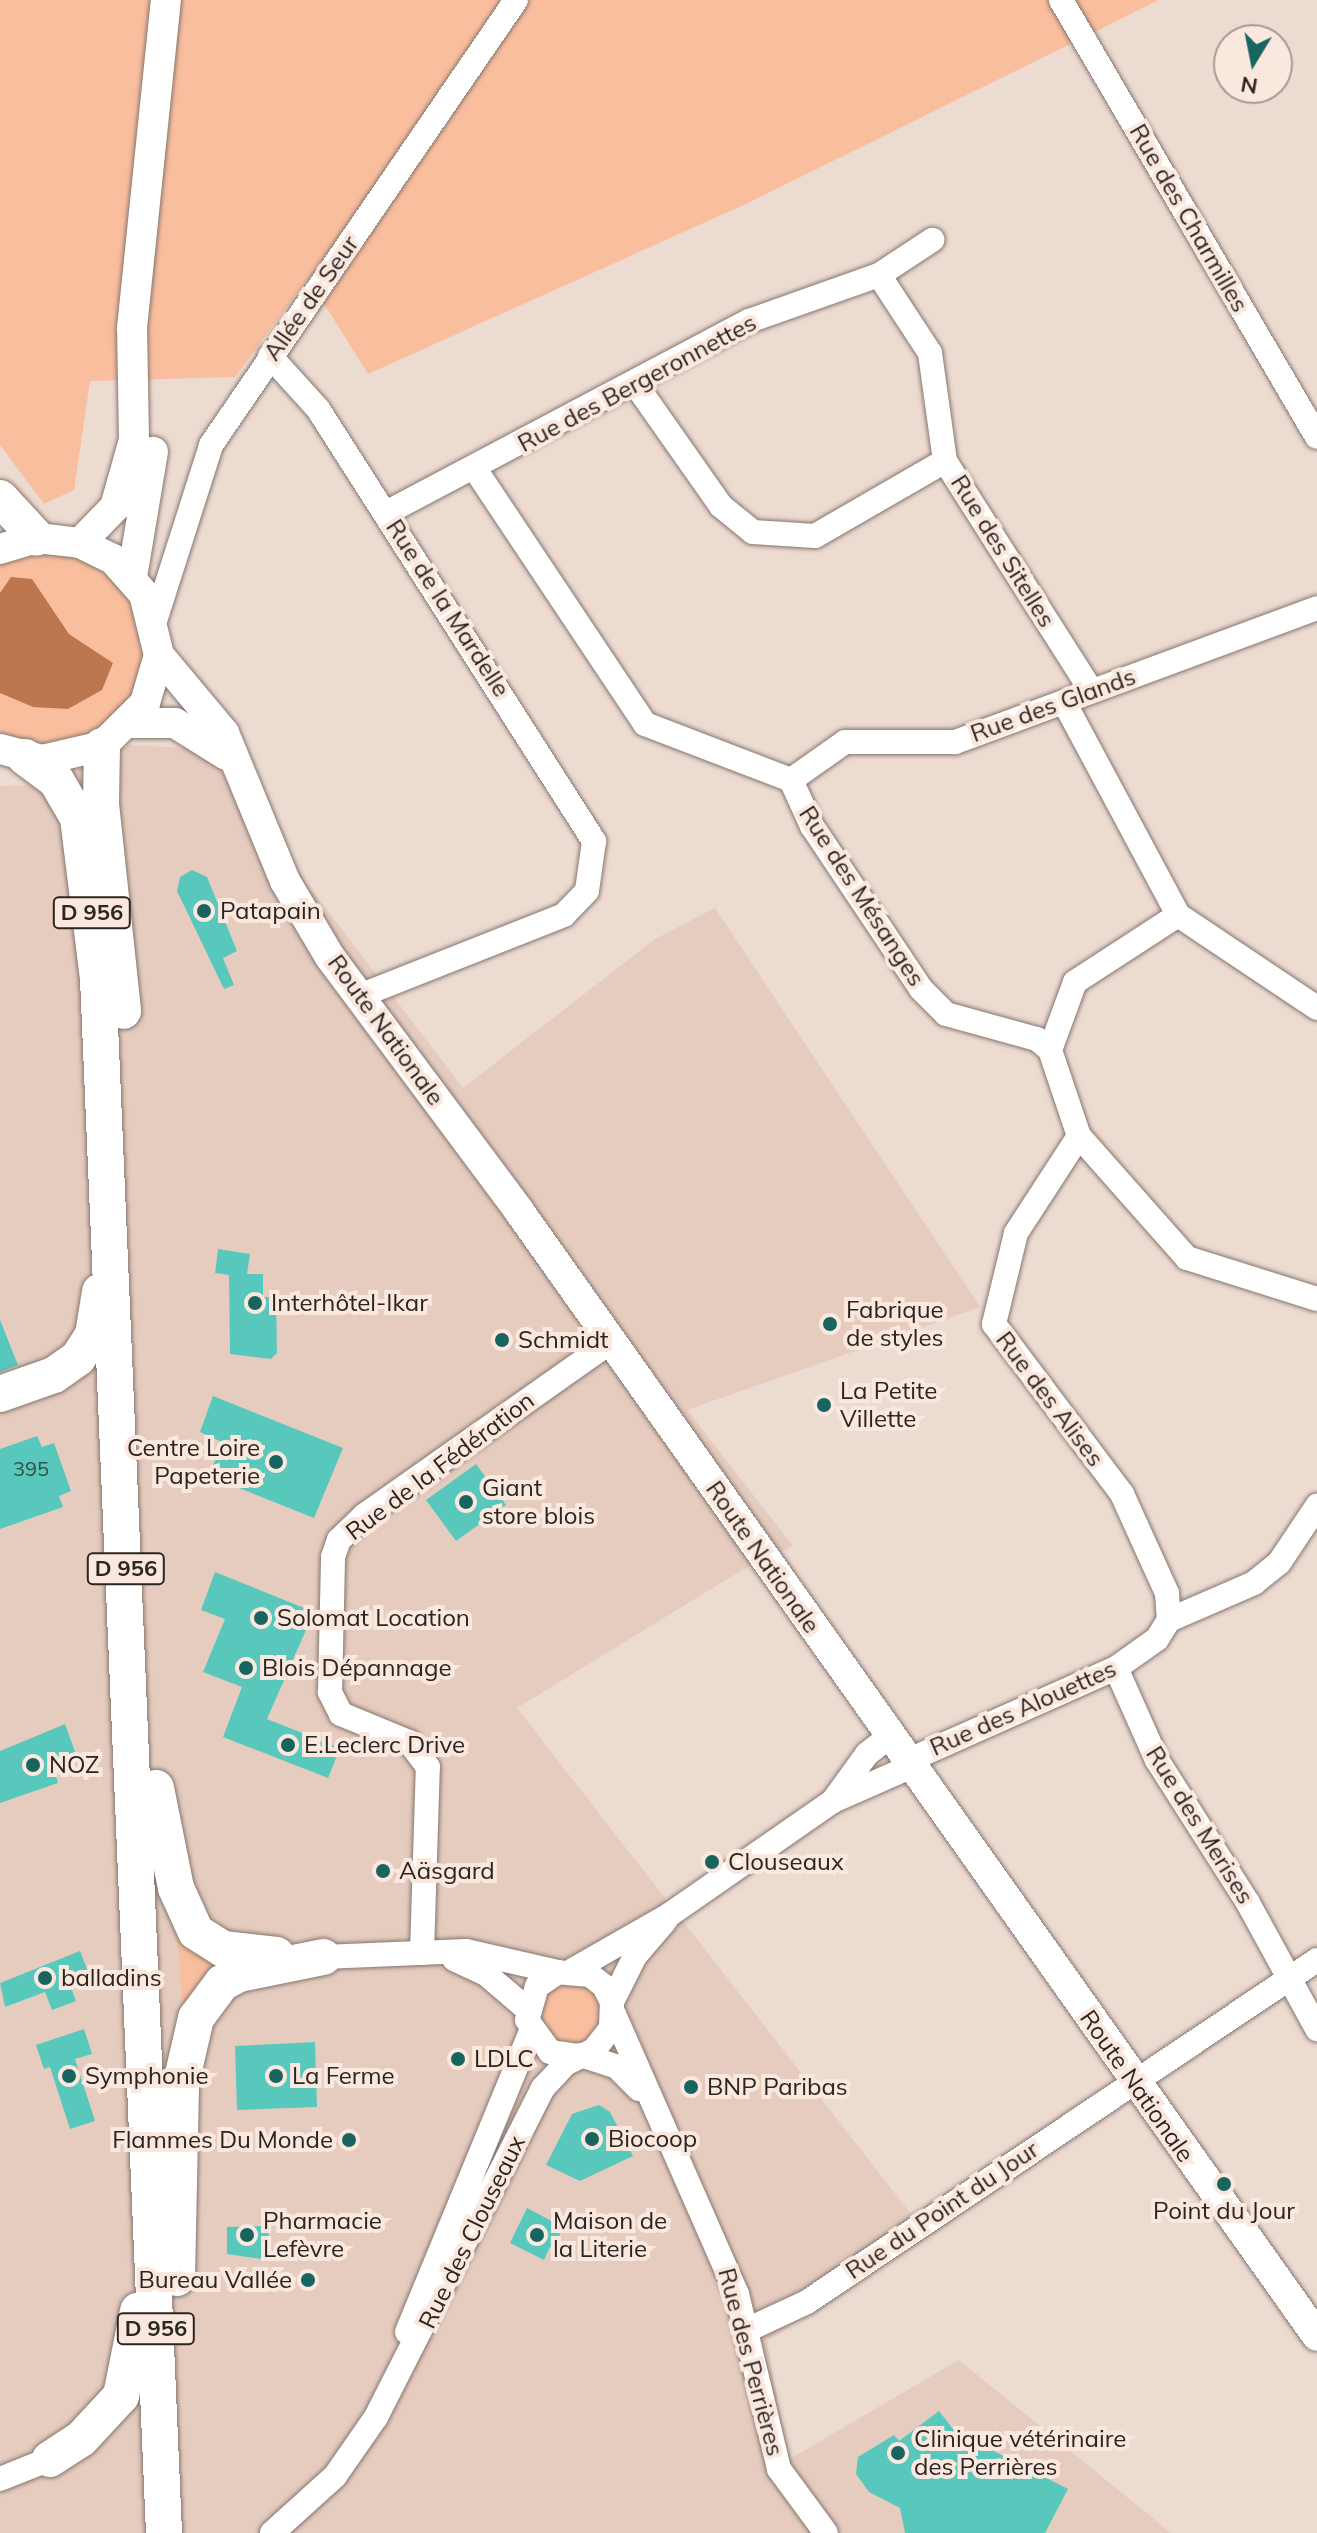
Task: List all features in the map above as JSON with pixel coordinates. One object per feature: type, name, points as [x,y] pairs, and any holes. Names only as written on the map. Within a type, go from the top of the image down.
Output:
[{"type":"highway","points":[[0,498],[37,538]]},
{"type":"highway","name":"D 956","points":[[102,746],[101,804],[122,963],[185,2533]]},
{"type":"highway","name":"D 956","points":[[13,753],[68,795],[85,847],[111,1209],[164,2533]]},
{"type":"highway","points":[[0,1394],[54,1375],[78,1358],[93,1335],[100,1309],[98,1241],[111,1209]]},
{"type":"highway","name":"D 956","points":[[156,1788],[176,1888],[196,1932],[223,1949],[323,1957]]},
{"type":"highway","name":"D 956","points":[[176,2313],[181,2083],[196,2018],[222,1983],[239,1974],[323,1957]]},
{"type":"highway","name":"D 956","points":[[50,2459],[97,2423],[128,2382],[149,2125]]},
{"type":"main road","points":[[80,543],[105,522],[128,475],[138,411],[132,328],[166,0]]},
{"type":"main road","points":[[132,577],[156,410],[153,361],[137,296]]},
{"type":"main road","points":[[0,549],[37,538],[80,543],[132,577],[155,621],[159,655],[145,703],[131,723],[102,746],[73,757],[13,753]]},
{"type":"main road","name":"Route Nationale","points":[[159,655],[224,733],[285,881],[359,996],[610,1342],[1132,2081],[1317,2336]]},
{"type":"main road","points":[[131,723],[154,720],[193,730],[235,763]]},
{"type":"street","name":"Allée de Seur","points":[[155,621],[186,514],[211,445],[516,0]]},
{"type":"street","name":"Rue des Charmilles","points":[[1061,0],[1308,402],[1317,437]]},
{"type":"street","name":"Rue des Bergeronnettes","points":[[386,513],[636,385],[749,321],[879,275],[932,240]]},
{"type":"street","name":"Rue des Sitelles","points":[[879,275],[930,353],[945,461],[1091,690]]},
{"type":"street","name":"Rue de la Mardelle","points":[[270,356],[318,409],[583,818],[594,841],[594,874],[581,901],[564,915],[359,996]]},
{"type":"street","points":[[636,385],[721,506],[753,532],[815,536],[945,461]]},
{"type":"street","name":"Rue des Mésanges","points":[[475,469],[645,724],[791,780],[812,826],[921,989],[946,1014],[1037,1039],[1050,1050]]},
{"type":"street","name":"Rue des Glands","points":[[791,780],[845,742],[955,742],[1317,608]]},
{"type":"street","points":[[1064,702],[1178,915],[1317,1008]]},
{"type":"street","points":[[1178,915],[1075,982],[1050,1050],[1079,1136],[1187,1258],[1204,1268],[1317,1299]]},
{"type":"street","name":"Rue des Alises","points":[[1079,1136],[1016,1233],[994,1324],[1122,1494],[1167,1593],[1169,1620]]},
{"type":"street","name":"Rue de la Fédération","points":[[429,1952],[428,1767],[409,1742],[341,1714],[330,1692],[333,1557],[339,1540],[365,1515],[610,1342]]},
{"type":"street","name":"Rue des Alouettes","points":[[833,1801],[1116,1668],[1157,1639],[1169,1620],[1254,1583],[1279,1563],[1317,1506]]},
{"type":"street","name":"Rue des Merises","points":[[1116,1668],[1157,1760],[1317,2029]]},
{"type":"street","points":[[529,2020],[537,1986],[669,1915],[833,1801],[867,1754],[889,1737]]},
{"type":"street","points":[[429,1952],[486,1974],[529,2020],[550,2052],[580,2056],[604,2040],[613,2008],[635,1956],[669,1915]]},
{"type":"street","points":[[323,1957],[466,1951],[590,1975],[613,2008]]},
{"type":"street","name":"Rue du Point du Jour","points":[[747,2330],[807,2302],[1132,2081],[1317,1960]]},
{"type":"street","name":"Rue des Perrières","points":[[613,2008],[647,2098],[718,2242],[747,2330],[779,2469],[826,2533]]},
{"type":"street","name":"Rue des Clouseaux","points":[[272,2533],[335,2476],[376,2417],[455,2222],[529,2020]]},
{"type":"street","name":"Rue des Perrières","points":[[580,2056],[617,2067],[647,2098]]},
{"type":"street","name":"Rue des Clouseaux","points":[[455,2222],[543,2088],[580,2056]]},
{"type":"street","points":[[0,2479],[50,2459]]},
{"type":"shaded area","points":[[0,0],[1159,0],[748,203],[368,374],[308,278],[235,377],[90,381],[74,490],[44,504],[0,445]]},
{"type":"shaded area","points":[[44,550],[75,554],[126,588],[140,615],[146,646],[129,705],[108,727],[80,742],[50,747],[0,734],[0,563]]},
{"type":"shaded area","points":[[11,577],[32,579],[69,634],[113,663],[102,690],[68,709],[33,707],[0,693],[0,593]]},
{"type":"shaded area","points":[[130,745],[204,749],[463,1088],[655,939],[715,908],[980,1307],[687,1410],[793,1546],[742,1570],[517,1708],[928,2236],[767,2341],[788,2460],[959,2360],[1171,2533],[0,2533],[0,786],[47,785]]},
{"type":"shaded area","points":[[177,1931],[224,1961],[183,2041],[181,1986]]},
{"type":"shaded area","points":[[565,1982],[577,1982],[593,1991],[600,2001],[600,2025],[593,2035],[577,2044],[565,2044],[545,2030],[540,2019],[540,2007],[554,1987]]},
{"type":"building","name":"Patapain","points":[[192,870],[207,877],[237,951],[223,958],[234,985],[224,989],[177,891],[180,877]]},
{"type":"building","name":"Interhôtel-Ikar","points":[[218,1249],[250,1254],[247,1274],[263,1274],[263,1297],[276,1297],[277,1353],[271,1359],[230,1354],[229,1275],[215,1273]]},
{"type":"building","points":[[0,1320],[18,1365],[0,1372]]},
{"type":"building","name":"Centre Loire Papeterie","points":[[213,1396],[343,1448],[314,1518],[209,1476],[222,1442],[200,1432]]},
{"type":"building","points":[[37,1436],[42,1447],[54,1443],[71,1491],[59,1496],[63,1507],[0,1529],[0,1449]]},
{"type":"building","name":"Giant store blois","points":[[476,1464],[506,1505],[456,1541],[426,1500]]},
{"type":"building","points":[[215,1572],[304,1608],[297,1626],[306,1630],[267,1719],[340,1748],[328,1778],[223,1737],[242,1687],[203,1672],[225,1619],[201,1610]]},
{"type":"building","name":"NOZ","points":[[65,1724],[78,1760],[54,1769],[58,1783],[0,1803],[0,1751]]},
{"type":"building","name":"balladins","points":[[80,1951],[89,1974],[69,1982],[76,2001],[52,2010],[45,1992],[5,2007],[0,1983]]},
{"type":"building","name":"Symphonie","points":[[84,2029],[92,2054],[75,2059],[95,2121],[70,2129],[50,2067],[44,2069],[36,2045]]},
{"type":"building","name":"La Ferme","points":[[315,2042],[317,2107],[237,2110],[235,2046]]},
{"type":"building","name":"Biocoop","points":[[599,2105],[610,2112],[633,2156],[580,2181],[546,2165],[572,2114]]},
{"type":"building","name":"Maison de la Literie","points":[[527,2208],[561,2226],[557,2250],[550,2247],[544,2260],[510,2243]]},
{"type":"building","name":"Pharmacie Lefèvre","points":[[268,2226],[269,2260],[227,2254],[227,2227]]},
{"type":"building","points":[[939,2411],[967,2447],[976,2442],[1068,2489],[1045,2533],[905,2533],[900,2508],[869,2492],[856,2474],[858,2457],[894,2435],[899,2441]]},
{"type":"place","name":"Patapain","points":[[204,911]]},
{"type":"place","name":"Interhôtel-Ikar","points":[[255,1303]]},
{"type":"place","name":"Fabrique de styles","points":[[830,1324]]},
{"type":"place","name":"Schmidt","points":[[502,1340]]},
{"type":"place","name":"La Petite Villette","points":[[824,1405]]},
{"type":"place","name":"Centre Loire Papeterie","points":[[276,1462]]},
{"type":"place","name":"Giant store blois","points":[[466,1502]]},
{"type":"place","name":"Solomat Location","points":[[261,1618]]},
{"type":"place","name":"Blois Dépannage","points":[[246,1668]]},
{"type":"place","name":"E.Leclerc Drive","points":[[288,1745]]},
{"type":"place","name":"NOZ","points":[[33,1765]]},
{"type":"place","name":"Clouseaux","points":[[712,1862]]},
{"type":"place","name":"Aäsgard","points":[[383,1871]]},
{"type":"place","name":"balladins","points":[[45,1978]]},
{"type":"place","name":"LDLC","points":[[458,2059]]},
{"type":"place","name":"Symphonie","points":[[69,2076]]},
{"type":"place","name":"La Ferme","points":[[276,2076]]},
{"type":"place","name":"BNP Paribas","points":[[691,2087]]},
{"type":"place","name":"Biocoop","points":[[592,2139]]},
{"type":"place","name":"Flammes Du Monde","points":[[349,2140]]},
{"type":"place","name":"Point du Jour","points":[[1224,2184]]},
{"type":"place","name":"Pharmacie Lefèvre","points":[[247,2235]]},
{"type":"place","name":"Maison de la Literie","points":[[537,2235]]},
{"type":"place","name":"Bureau Vallée","points":[[308,2280]]},
{"type":"place","name":"Clinique vétérinaire des Perrières","points":[[898,2453]]}]
